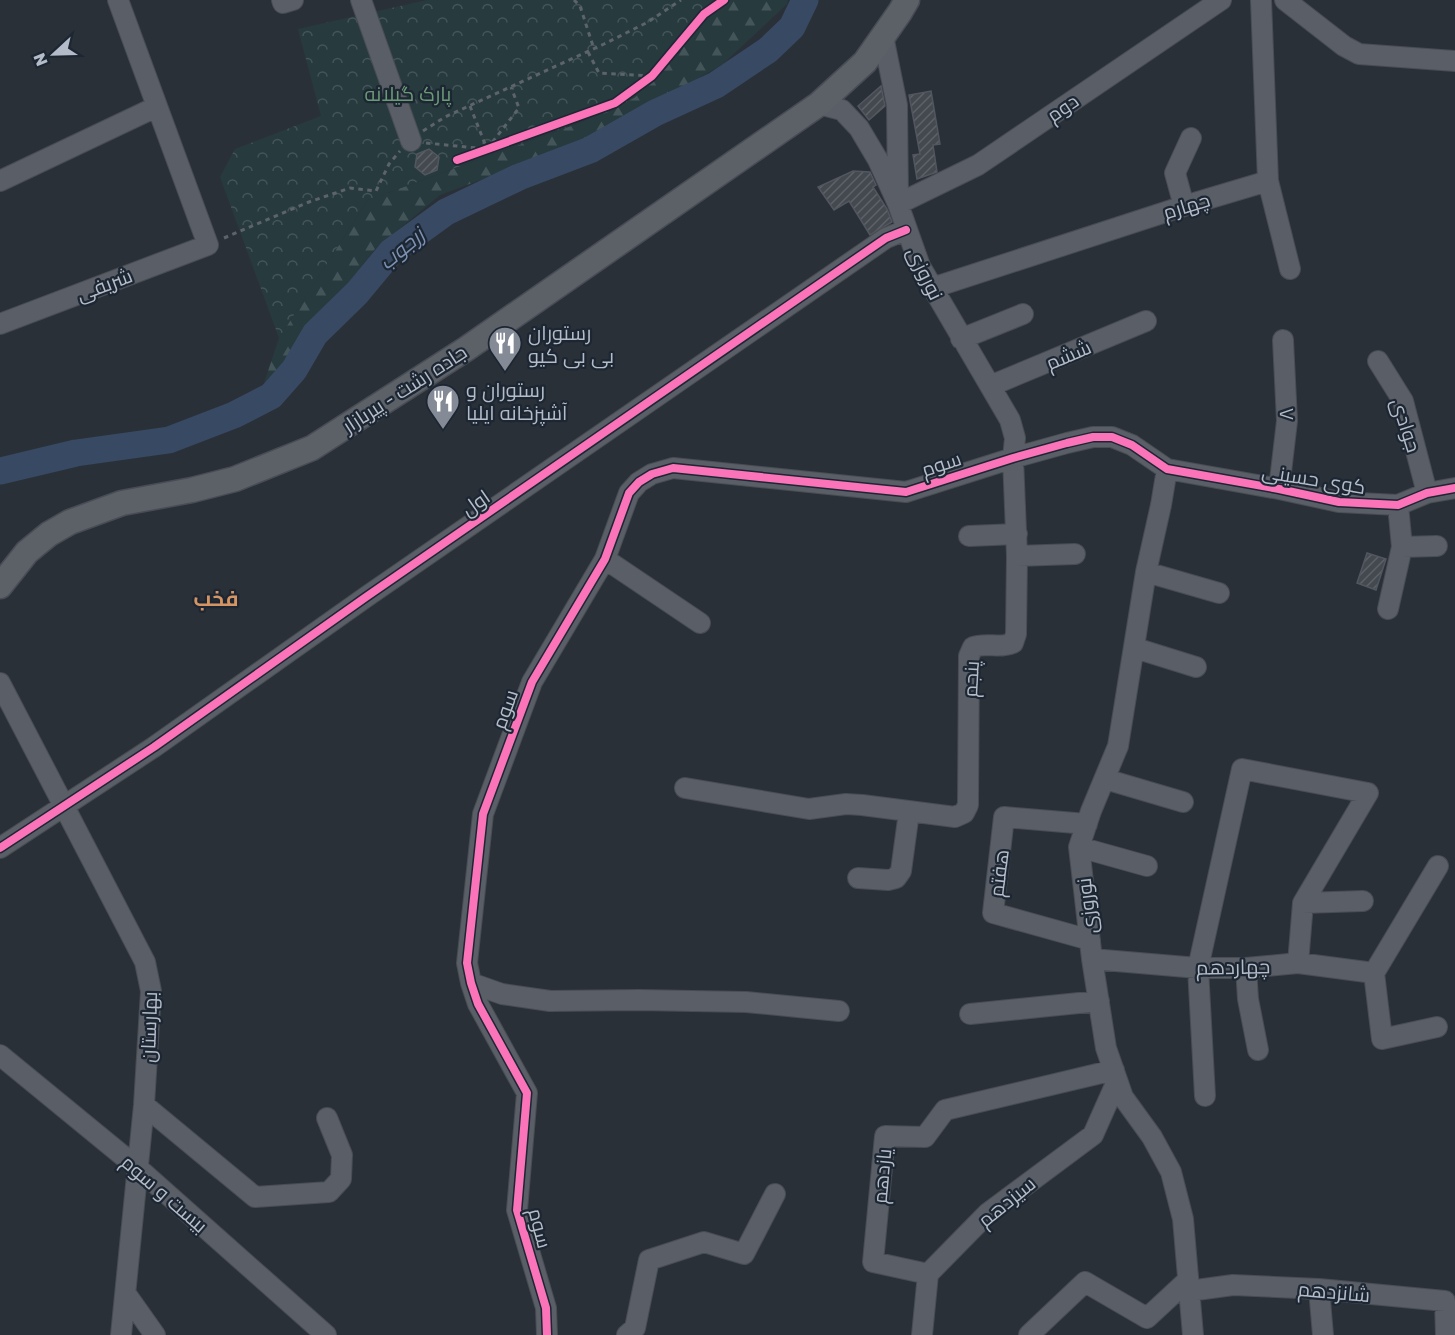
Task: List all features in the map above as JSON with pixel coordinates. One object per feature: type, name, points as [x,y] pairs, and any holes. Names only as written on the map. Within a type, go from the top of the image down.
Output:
[{"type":"main road","name":"جاده رشت - پیربازار","points":[[0,586],[27,552],[49,534],[70,522],[122,503],[192,490],[235,479],[312,447],[466,349],[819,104],[865,62],[907,0]]},
{"type":"street","points":[[118,0],[208,245]]},
{"type":"street","points":[[282,0],[283,3],[293,0]]},
{"type":"street","points":[[361,0],[411,141]]},
{"type":"street","name":"دوم","points":[[898,204],[978,165],[1221,0]]},
{"type":"street","points":[[1261,0],[1268,181],[1290,269]]},
{"type":"street","points":[[1285,0],[1344,46],[1359,54],[1455,61]]},
{"type":"street","points":[[883,36],[897,105],[898,204]]},
{"type":"street","name":"نوروزی","points":[[819,104],[842,110],[859,128],[878,160],[898,204],[920,266],[1010,420],[1015,438],[1012,458]]},
{"type":"street","points":[[0,181],[156,107]]},
{"type":"street","points":[[1184,206],[1175,173],[1191,138]]},
{"type":"street","name":"چهارم","points":[[932,288],[1268,181]]},
{"type":"street","name":"اول","points":[[0,848],[154,747],[366,597],[886,238],[906,231]]},
{"type":"street","name":"شریفی","points":[[0,324],[208,245]]},
{"type":"street","points":[[961,339],[1023,314]]},
{"type":"street","name":"ششم","points":[[990,386],[1146,321]]},
{"type":"street","name":"۸","points":[[1279,489],[1287,421],[1283,340]]},
{"type":"street","name":"جوادی","points":[[1378,361],[1403,401],[1427,493]]},
{"type":"street","name":"سوم","points":[[550,1334],[546,1308],[517,1210],[527,1093],[478,1004],[466,963],[483,814],[532,682],[605,559],[629,493],[639,482],[652,474],[673,468],[906,492],[1012,458],[1093,436],[1112,437],[1132,446],[1167,469]]},
{"type":"street","name":"پنجم","points":[[909,812],[955,817],[964,813],[968,805],[969,656],[973,647],[980,644],[1005,647],[1013,643],[1016,634],[1017,534],[1012,458]]},
{"type":"street","name":"نوروزی","points":[[1167,469],[1146,572],[1118,746],[1079,847],[1106,1048],[1123,1097],[1152,1137],[1171,1172],[1183,1219],[1192,1335]]},
{"type":"street","name":"کوی حسینی","points":[[1167,469],[1339,502],[1398,505],[1427,493],[1455,488]]},
{"type":"street","points":[[1388,609],[1402,547],[1398,505]]},
{"type":"street","points":[[969,536],[1017,534]]},
{"type":"street","points":[[1402,547],[1437,546]]},
{"type":"street","points":[[1017,556],[1075,554]]},
{"type":"street","points":[[605,559],[700,623]]},
{"type":"street","points":[[1146,572],[1220,593]]},
{"type":"street","points":[[1135,648],[1196,667]]},
{"type":"street","name":"بهارستان","points":[[0,683],[145,962],[151,991],[139,1169],[121,1335]]},
{"type":"street","points":[[1205,1096],[1198,968],[1242,769],[1368,793],[1303,903],[1298,963]]},
{"type":"street","points":[[1105,779],[1183,802]]},
{"type":"street","points":[[685,788],[809,809],[846,804],[909,812],[901,871],[896,878],[888,880],[858,878]]},
{"type":"street","name":"هفتم","points":[[1087,824],[1004,816],[993,913],[1091,949]]},
{"type":"street","points":[[1079,847],[1147,866]]},
{"type":"street","points":[[1437,1027],[1382,1039],[1374,973],[1438,866]]},
{"type":"street","points":[[1303,903],[1363,902]]},
{"type":"street","name":"چهاردهم","points":[[1091,949],[1198,968],[1246,968],[1298,963],[1374,973]]},
{"type":"street","points":[[1246,968],[1248,999],[1258,1050]]},
{"type":"street","points":[[471,983],[502,994],[550,1001],[746,1002],[839,1011]]},
{"type":"street","points":[[970,1014],[1099,1001]]},
{"type":"street","name":"بیست و سوم","points":[[0,1055],[139,1169],[326,1335]]},
{"type":"street","name":"یازدهم","points":[[928,1274],[873,1262],[885,1136],[925,1137],[945,1110],[1115,1075]]},
{"type":"street","name":"سیزدهم","points":[[928,1274],[988,1213],[1094,1135],[1115,1075]]},
{"type":"street","points":[[144,1105],[255,1197],[329,1192],[341,1179],[342,1155],[327,1118]]},
{"type":"street","points":[[627,1335],[635,1328],[649,1260],[704,1242],[744,1254],[775,1194]]},
{"type":"street","points":[[922,1335],[928,1274]]},
{"type":"street","points":[[1029,1335],[1084,1282],[1147,1318],[1188,1285]]},
{"type":"street","name":"شانزدهم","points":[[1188,1285],[1233,1284],[1319,1289],[1445,1301],[1446,1335]]},
{"type":"street","points":[[1319,1289],[1323,1335]]},
{"type":"street","points":[[126,1294],[155,1335]]},
{"type":"path","points":[[574,0],[580,6],[594,49]]},
{"type":"path","points":[[208,245],[309,202],[350,188],[376,191],[389,164],[411,141],[430,126],[648,22],[681,0]]},
{"type":"path","points":[[588,52],[599,73],[652,76]]},
{"type":"path","points":[[638,87],[659,68]]},
{"type":"path","points":[[487,149],[519,108],[511,87]]},
{"type":"path","points":[[470,106],[487,149]]},
{"type":"path","points":[[411,141],[487,149]]},
{"type":"path","points":[[467,156],[498,145]]},
{"type":"green space","name":"پارک گیلانه","points":[[427,0],[731,0],[707,18],[656,80],[634,98],[611,111],[368,200],[279,338],[220,177],[235,149],[321,116],[298,29]]},
{"type":"green space","points":[[731,0],[788,0],[787,4],[723,64],[596,137],[440,195],[375,249],[296,350],[264,383],[279,338],[368,200],[585,121],[656,80],[707,18]]},
{"type":"building","points":[[881,86],[885,106],[869,120],[858,106]]},
{"type":"building","points":[[931,91],[940,144],[933,145],[937,172],[917,179],[913,155],[920,154],[909,95]]},
{"type":"building","points":[[429,149],[439,157],[437,170],[425,175],[415,167],[417,154]]},
{"type":"building","points":[[853,171],[870,172],[876,185],[873,187],[887,209],[892,222],[870,235],[849,201],[834,210],[818,187]]},
{"type":"building","points":[[1367,553],[1386,559],[1376,590],[1357,583]]},
{"type":"waterway","name":"زرجوب","points":[[0,471],[76,453],[169,440],[234,415],[271,396],[294,370],[315,334],[357,293],[391,252],[446,212],[519,177],[590,150],[655,113],[716,85],[768,50],[792,27],[805,0]]},
{"type":"cycle path","points":[[457,160],[615,103],[652,76],[704,14],[724,0]]},
{"type":"cycle path","points":[[0,848],[154,747],[366,597],[886,238],[906,230]]},
{"type":"cycle path","points":[[547,1335],[546,1308],[517,1210],[527,1093],[478,1004],[467,963],[483,814],[532,682],[605,559],[629,493],[639,482],[652,474],[673,468],[906,492],[1067,443],[1093,437],[1112,437],[1132,445],[1167,469],[1339,502],[1398,505],[1427,493],[1455,488]]},
{"type":"place","name":"رستوران بی بی کیو","points":[[505,372]]},
{"type":"place","name":"رستوران و آشپزخانه ایلیا","points":[[443,430]]},
{"type":"district","name":"فخب","points":[[216,598]]}]
